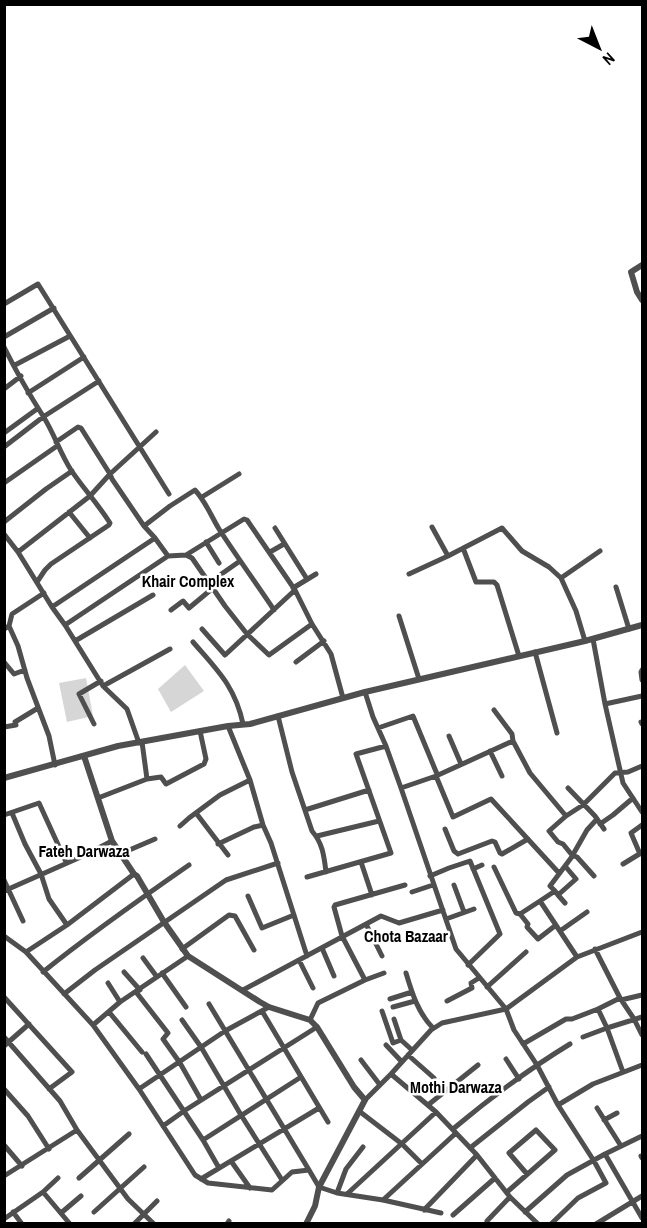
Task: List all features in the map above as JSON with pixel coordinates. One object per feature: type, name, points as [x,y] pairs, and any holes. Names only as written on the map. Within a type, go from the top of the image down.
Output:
[{"type":"street","points":[[642,265],[631,272],[642,300]]},
{"type":"street","points":[[4,304],[38,284],[169,494]]},
{"type":"street","points":[[4,337],[54,308]]},
{"type":"street","points":[[15,365],[70,336]]},
{"type":"street","points":[[5,351],[15,365],[28,393],[72,471],[110,523],[51,564],[37,582]]},
{"type":"street","points":[[28,393],[84,357]]},
{"type":"street","points":[[4,389],[21,376]]},
{"type":"street","points":[[4,447],[43,417],[99,381]]},
{"type":"street","points":[[4,433],[37,409]]},
{"type":"street","points":[[4,483],[78,427],[81,428],[144,526],[168,556]]},
{"type":"street","points":[[18,552],[90,496],[110,474],[156,432]]},
{"type":"street","points":[[4,522],[72,471]]},
{"type":"street","points":[[202,497],[239,474]]},
{"type":"street","points":[[144,526],[195,490],[202,497],[210,515],[274,610]]},
{"type":"street","points":[[69,512],[90,538]]},
{"type":"street","points":[[186,555],[246,519],[294,589],[331,654],[342,698]]},
{"type":"street","points":[[432,527],[448,556]]},
{"type":"street","points":[[275,528],[307,579]]},
{"type":"street","points":[[409,574],[502,528],[522,550],[549,567],[561,578],[576,611],[585,641]]},
{"type":"street","points":[[4,534],[7,543],[18,552],[102,683],[127,709],[140,743],[147,779]]},
{"type":"street","points":[[52,607],[155,538]]},
{"type":"street","points":[[206,542],[219,563]]},
{"type":"street","points":[[270,552],[284,544]]},
{"type":"street","points":[[463,548],[476,582],[494,582],[497,585],[519,656]]},
{"type":"street","points":[[561,578],[600,551]]},
{"type":"street","points":[[65,625],[168,556],[186,555],[192,558],[247,634],[268,655],[312,624]]},
{"type":"street","points":[[220,574],[240,561]]},
{"type":"street","points":[[202,629],[225,655],[294,589],[316,574]]},
{"type":"street","points":[[616,587],[629,629]]},
{"type":"street","points":[[171,610],[183,601],[189,608],[213,588]]},
{"type":"street","points":[[44,593],[12,614],[7,627],[18,646],[49,736],[55,765]]},
{"type":"street","points":[[75,641],[153,595]]},
{"type":"street","points":[[399,616],[419,679]]},
{"type":"street","points":[[4,778],[118,746],[250,724],[365,692],[642,627]]},
{"type":"street","points":[[593,639],[623,783],[642,812]]},
{"type":"street","points":[[296,663],[324,641]]},
{"type":"street","points":[[193,642],[226,681],[239,706],[243,724]]},
{"type":"street","points":[[94,724],[79,694],[170,649]]},
{"type":"street","points":[[536,652],[558,733]]},
{"type":"street","points":[[4,662],[14,674],[25,670]]},
{"type":"street","points":[[642,670],[642,680]]},
{"type":"street","points":[[365,692],[401,788],[456,949],[506,1009],[514,1030],[606,1183],[578,1198],[551,1224]]},
{"type":"street","points":[[605,704],[642,696]]},
{"type":"street","points":[[4,728],[16,725],[15,722],[38,708]]},
{"type":"street","points":[[494,710],[512,734],[513,741],[530,773],[566,816]]},
{"type":"street","points":[[278,716],[292,772],[312,831],[323,848],[326,872]]},
{"type":"street","points":[[378,728],[413,716],[453,817],[491,799],[568,886]]},
{"type":"street","points":[[228,726],[250,780],[307,956]]},
{"type":"street","points":[[98,798],[147,779],[160,777],[166,784],[206,763],[200,731]]},
{"type":"street","points":[[449,736],[461,764]]},
{"type":"street","points":[[401,788],[513,741]]},
{"type":"street","points":[[307,877],[391,854],[356,754],[386,746]]},
{"type":"street","points":[[490,751],[502,776]]},
{"type":"street","points":[[84,756],[112,841],[137,876],[182,949],[188,956],[243,990],[266,1009],[310,1020],[365,1100]]},
{"type":"street","points":[[594,876],[577,856],[572,855],[549,831],[566,816],[584,805],[615,773],[621,774],[642,766]]},
{"type":"street","points":[[180,826],[220,795],[250,780]]},
{"type":"street","points":[[568,788],[601,824]]},
{"type":"street","points":[[305,810],[369,790]]},
{"type":"street","points":[[565,903],[550,886],[587,830],[601,824],[633,798]]},
{"type":"street","points":[[4,816],[39,803],[66,862]]},
{"type":"street","points":[[12,813],[41,874],[49,899],[67,925]]},
{"type":"street","points":[[196,813],[228,855]]},
{"type":"street","points":[[317,836],[379,821]]},
{"type":"street","points":[[219,844],[263,825]]},
{"type":"street","points":[[623,864],[641,853],[631,833],[642,825]]},
{"type":"street","points":[[445,830],[458,855],[492,841],[502,854],[528,839]]},
{"type":"street","points":[[120,854],[155,839]]},
{"type":"street","points":[[7,890],[112,841]]},
{"type":"street","points":[[430,876],[470,861],[500,934]]},
{"type":"street","points":[[361,862],[372,895]]},
{"type":"street","points":[[64,994],[226,880],[278,863]]},
{"type":"street","points":[[44,972],[69,951],[189,865]]},
{"type":"street","points":[[473,869],[482,865]]},
{"type":"street","points":[[520,914],[557,893],[576,879],[565,866]]},
{"type":"street","points":[[495,867],[516,913],[520,914],[528,924],[527,927],[538,939],[556,925]]},
{"type":"street","points":[[26,952],[67,925],[134,874]]},
{"type":"street","points":[[4,880],[23,921]]},
{"type":"street","points":[[365,980],[342,936],[334,906],[405,885]]},
{"type":"street","points":[[412,892],[433,885]]},
{"type":"street","points":[[454,885],[464,912]]},
{"type":"street","points":[[248,896],[262,928],[294,915]]},
{"type":"street","points":[[540,901],[577,957]]},
{"type":"street","points":[[446,919],[474,909]]},
{"type":"street","points":[[243,990],[381,916],[399,923],[443,910]]},
{"type":"street","points":[[560,931],[587,912]]},
{"type":"street","points":[[182,949],[210,927],[232,915],[235,916],[254,950]]},
{"type":"street","points":[[366,924],[382,956]]},
{"type":"street","points":[[468,965],[506,928]]},
{"type":"street","points":[[306,1224],[315,1206],[319,1187],[365,1100],[433,1028],[442,1023],[506,1009],[577,957],[642,932]]},
{"type":"street","points":[[4,936],[26,952],[93,1025],[139,1089],[195,1174],[201,1179],[208,1183],[272,1190],[292,1172],[309,1170]]},
{"type":"street","points":[[322,948],[334,976]]},
{"type":"street","points":[[595,949],[620,999],[642,1035]]},
{"type":"street","points":[[487,987],[526,952]]},
{"type":"street","points":[[93,1025],[120,1002],[188,956]]},
{"type":"street","points":[[143,958],[186,1007]]},
{"type":"street","points":[[299,960],[313,988]]},
{"type":"street","points":[[124,972],[168,1033],[163,1039],[201,1100]]},
{"type":"street","points":[[310,1020],[318,1003],[384,973]]},
{"type":"street","points":[[406,973],[422,1016],[433,1028]]},
{"type":"street","points":[[447,1002],[472,988],[471,984],[479,978]]},
{"type":"street","points":[[108,983],[120,1002]]},
{"type":"street","points":[[390,999],[412,992]]},
{"type":"street","points":[[524,1044],[566,1019],[572,1019],[620,999],[642,995]]},
{"type":"street","points":[[4,997],[72,1072],[49,1089]]},
{"type":"street","points":[[393,1007],[415,1000]]},
{"type":"street","points":[[209,1004],[319,1187],[338,1193],[441,1213]]},
{"type":"street","points":[[139,1089],[225,1031],[266,1009]]},
{"type":"street","points":[[266,1009],[284,1048],[328,1122]]},
{"type":"street","points":[[598,1009],[623,1072]]},
{"type":"street","points":[[382,1011],[393,1043],[401,1040]]},
{"type":"street","points":[[109,1012],[160,1074],[219,1168]]},
{"type":"street","points":[[583,1037],[642,1017]]},
{"type":"street","points":[[394,1019],[401,1040],[434,1078]]},
{"type":"street","points":[[182,1020],[201,1047],[282,1180]]},
{"type":"street","points":[[29,1024],[6,1042],[60,1101],[77,1130],[128,1199],[154,1224]]},
{"type":"street","points":[[163,1126],[316,1027]]},
{"type":"street","points":[[383,1200],[471,1114],[537,1065],[570,1044]]},
{"type":"street","points":[[386,1045],[402,1062]]},
{"type":"street","points":[[506,1059],[519,1079]]},
{"type":"street","points":[[361,1060],[380,1085]]},
{"type":"street","points":[[428,1106],[478,1065]]},
{"type":"street","points":[[558,1105],[593,1084],[642,1065]]},
{"type":"street","points":[[392,1074],[455,1131],[508,1195],[538,1224]]},
{"type":"street","points":[[203,1140],[301,1077]]},
{"type":"street","points":[[470,1148],[549,1087]]},
{"type":"street","points":[[4,1089],[28,1116],[49,1149]]},
{"type":"street","points":[[201,1179],[319,1108]]},
{"type":"street","points":[[597,1108],[621,1146]]},
{"type":"street","points":[[359,1111],[402,1144],[422,1164]]},
{"type":"street","points":[[347,1194],[436,1112]]},
{"type":"street","points":[[604,1120],[617,1113]]},
{"type":"street","points":[[4,1176],[77,1130]]},
{"type":"street","points":[[487,1221],[527,1174],[555,1150],[536,1130],[509,1154],[527,1174]]},
{"type":"street","points":[[79,1178],[129,1134]]},
{"type":"street","points":[[525,1212],[567,1175],[642,1136]]},
{"type":"street","points":[[4,1145],[22,1166]]},
{"type":"street","points":[[338,1193],[346,1169],[363,1147]]},
{"type":"street","points":[[604,1154],[634,1201],[642,1218]]},
{"type":"street","points":[[424,1210],[477,1155]]},
{"type":"street","points":[[231,1161],[250,1188]]},
{"type":"street","points":[[94,1212],[144,1167]]},
{"type":"street","points":[[4,1219],[43,1192],[58,1178]]},
{"type":"street","points":[[453,1215],[495,1178]]},
{"type":"street","points":[[43,1192],[70,1224]]},
{"type":"street","points":[[596,1224],[642,1196]]},
{"type":"street","points":[[61,1213],[81,1197]]},
{"type":"street","points":[[134,1224],[157,1201]]},
{"type":"street","points":[[13,1212],[22,1224]]},
{"type":"street","points":[[606,1217],[610,1224]]},
{"type":"shaded area","points":[[185,665],[204,691],[171,712],[158,689]]},
{"type":"shaded area","points":[[86,678],[93,716],[67,722],[59,683]]},
{"type":"district","name":"Khair Complex","points":[[188,581]]},
{"type":"district","name":"Fateh Darwaza","points":[[84,851]]},
{"type":"district","name":"Chota Bazaar","points":[[406,936]]},
{"type":"district","name":"Mothi Darwaza","points":[[456,1087]]}]
